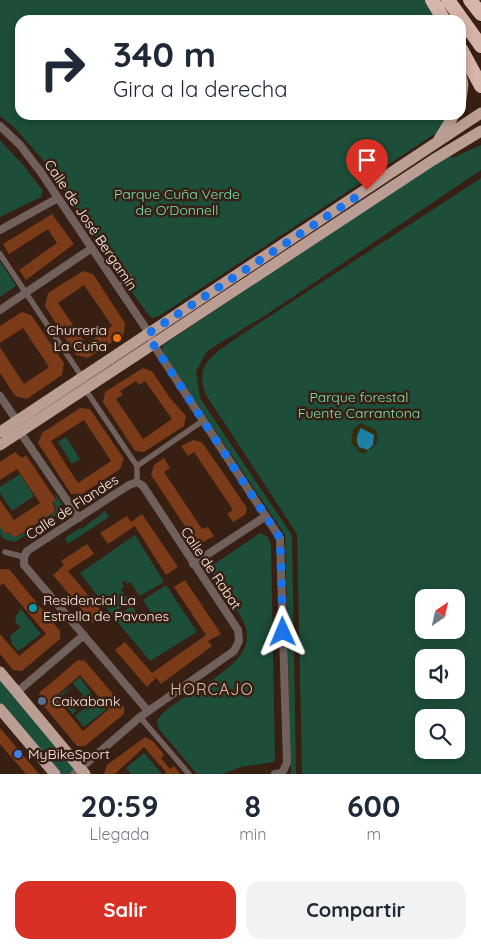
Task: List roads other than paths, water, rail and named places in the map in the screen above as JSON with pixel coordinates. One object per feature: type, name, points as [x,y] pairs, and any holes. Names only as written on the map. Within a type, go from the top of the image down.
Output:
[{"type":"highway","points":[[432,0],[441,15]]},
{"type":"highway","points":[[448,0],[459,15]]},
{"type":"highway","points":[[470,0],[481,14]]},
{"type":"highway","points":[[466,25],[480,44]]},
{"type":"highway","points":[[466,58],[481,86]]},
{"type":"main road","points":[[432,0],[437,15]]},
{"type":"main road","points":[[151,339],[481,113]]},
{"type":"main road","points":[[430,149],[446,130],[451,120]]},
{"type":"main road","points":[[0,445],[18,426],[151,339],[481,131]]},
{"type":"main road","points":[[0,432],[18,426]]},
{"type":"main road","points":[[0,672],[18,692],[80,772]]},
{"type":"main road","points":[[0,709],[55,774]]},
{"type":"street","name":"Calle de José Bergamín","points":[[0,126],[20,145],[92,248],[280,538],[282,545],[287,763],[282,773],[275,774]]},
{"type":"street","points":[[0,230],[58,198]]},
{"type":"street","points":[[0,310],[92,248]]},
{"type":"street","points":[[0,254],[137,466],[137,482]]},
{"type":"street","points":[[0,396],[78,518]]},
{"type":"street","points":[[137,466],[204,420]]},
{"type":"street","name":"Calle de Flandes","points":[[24,557],[27,551],[129,485],[137,482]]},
{"type":"street","name":"Calle de Rabat","points":[[80,772],[140,717],[234,651],[239,642],[238,630],[143,486],[137,482]]},
{"type":"street","points":[[193,564],[266,516]]},
{"type":"street","points":[[0,545],[2,554],[24,557],[24,565],[148,711]]},
{"type":"street","points":[[18,692],[84,635]]},
{"type":"street","points":[[140,717],[189,774]]},
{"type":"lane","points":[[117,286],[130,276]]},
{"type":"water","points":[[361,428],[374,435],[373,445],[368,450],[359,447],[357,442],[358,433]]},
{"type":"place","name":"Churrería La Cuña","points":[[117,338]]},
{"type":"place","name":"Residencial La Estrella de Pavones","points":[[33,608]]},
{"type":"place","name":"Caixabank","points":[[42,701]]},
{"type":"place","name":"MyBikeSport","points":[[18,754]]},
{"type":"district","name":"HORCAJO","points":[[212,689]]},
{"type":"park label","name":"Parque Cuña Verde de O'Donnell","points":[[177,202]]},
{"type":"park label","name":"Parque forestal Fuente Carrantona","points":[[359,406]]}]
